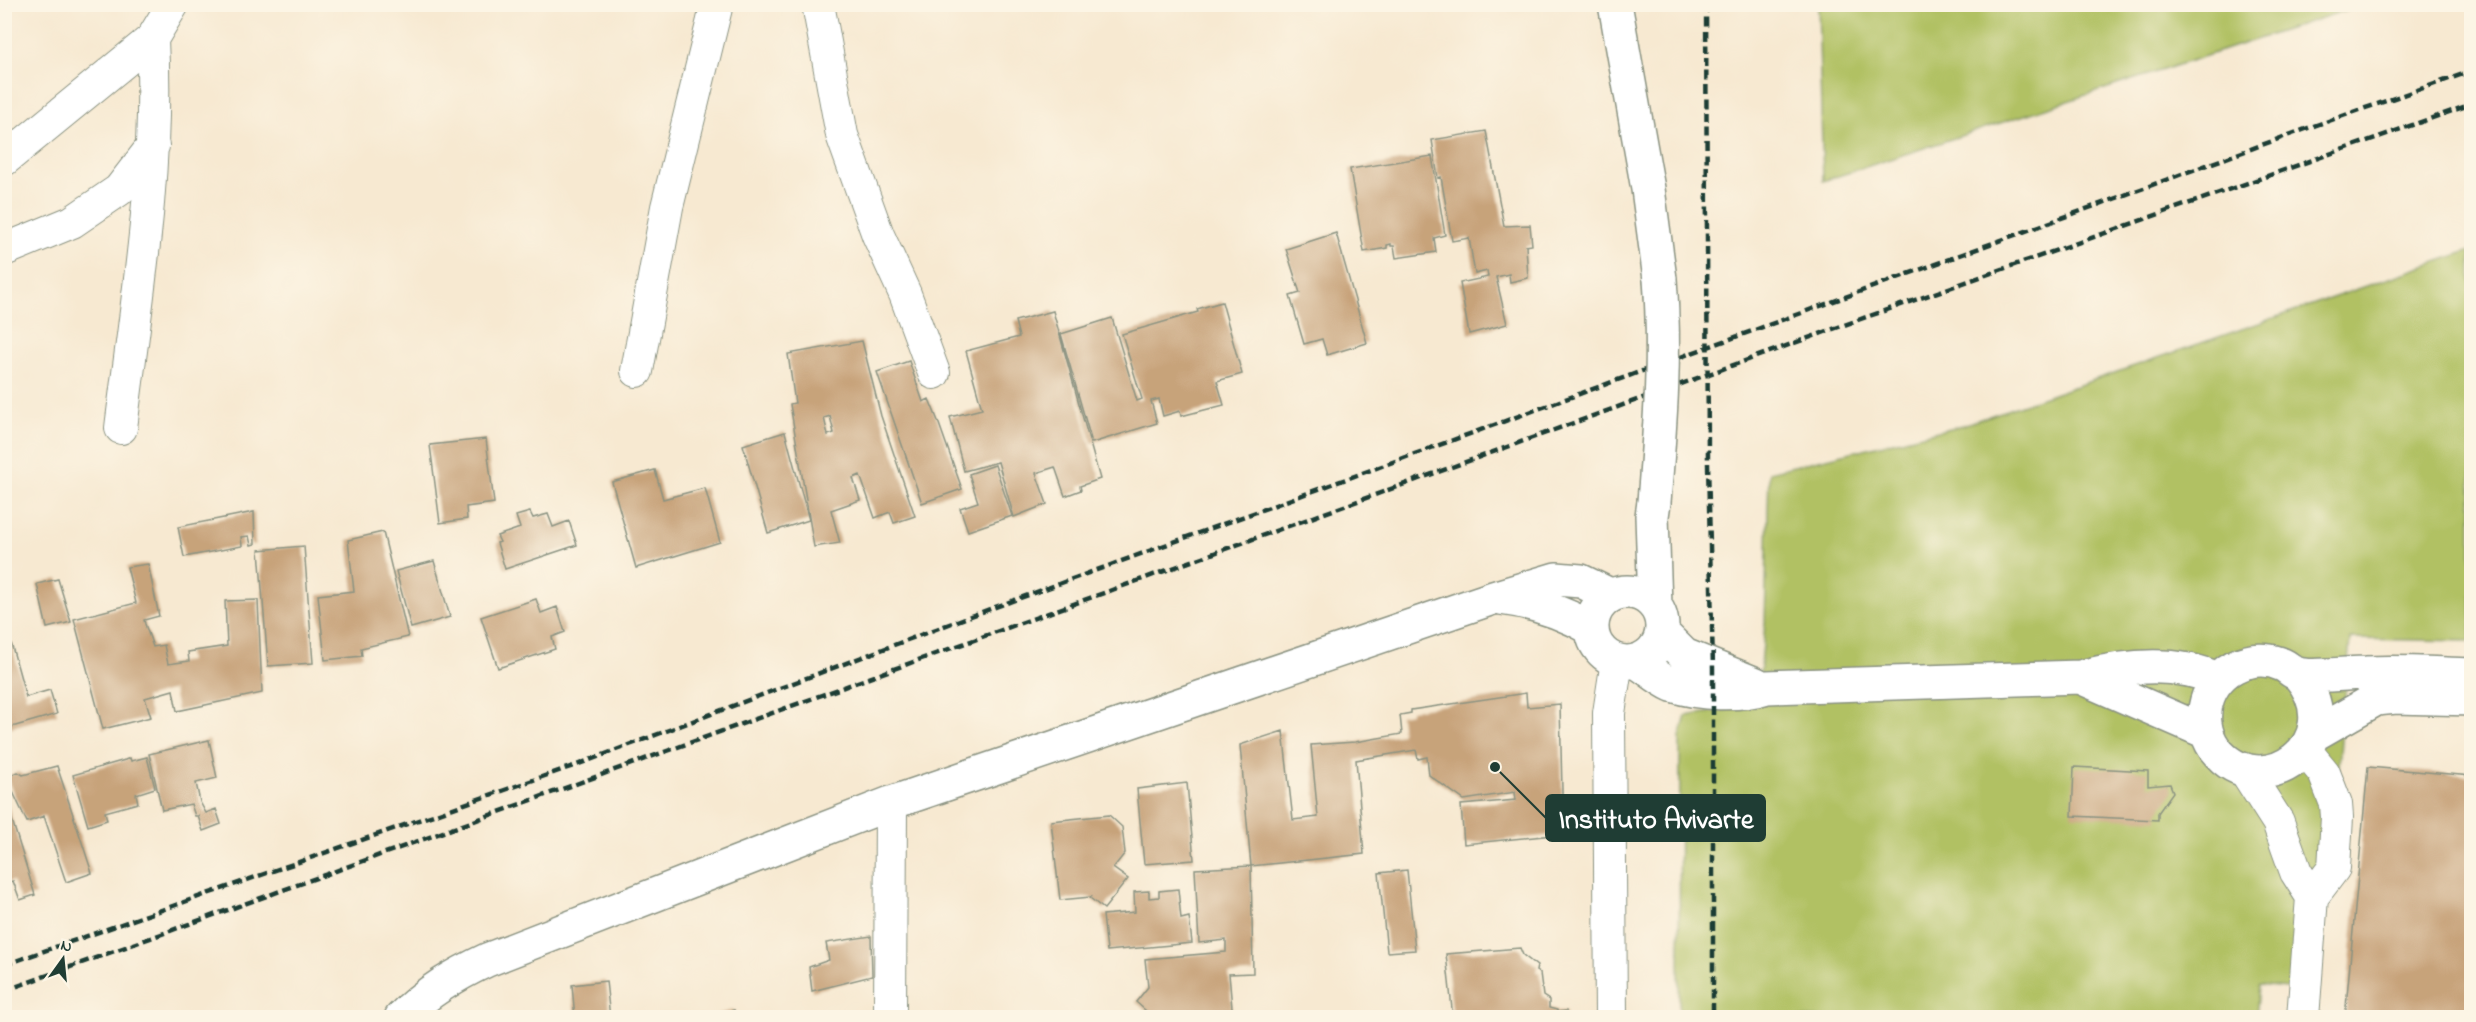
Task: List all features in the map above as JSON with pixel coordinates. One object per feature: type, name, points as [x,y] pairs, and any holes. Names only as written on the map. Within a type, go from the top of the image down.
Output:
[{"type":"main road","points":[[1615,4],[1648,189],[1664,328],[1663,385],[1653,509],[1657,646],[1648,656],[1626,661]]},
{"type":"main road","points":[[1653,509],[1616,594],[1597,609],[1591,628],[1593,639],[1599,649],[1671,684],[1712,692],[1754,691],[1767,687],[2080,677],[2114,669],[2183,668],[2202,672],[2217,679]]},
{"type":"main road","points":[[401,1017],[418,1000],[455,976],[488,960],[891,803],[1493,598],[1556,579],[1581,581],[1616,594],[1634,593],[1646,597],[1658,620],[1684,655],[1767,687]]},
{"type":"main road","points":[[1493,598],[1524,601],[1562,612],[1591,628]]},
{"type":"main road","points":[[2309,742],[2317,719],[2315,702],[2308,687],[2298,674],[2283,665],[2265,660],[2247,662],[2231,668],[2217,679],[2208,695],[2204,714],[2206,732],[2215,748],[2228,761],[2244,769],[2261,772],[2278,769],[2293,762],[2309,742],[2376,699],[2396,697],[2472,699]]},
{"type":"main road","points":[[2298,674],[2369,672],[2472,675]]},
{"type":"main road","points":[[2080,677],[2206,732]]},
{"type":"street","points":[[4,160],[152,39],[173,4]]},
{"type":"street","points":[[637,371],[667,207],[717,4]]},
{"type":"street","points":[[818,4],[842,135],[878,235],[905,294],[934,373]]},
{"type":"street","points":[[121,428],[153,146],[152,39]]},
{"type":"street","points":[[4,250],[72,222],[119,190],[153,146]]},
{"type":"street","points":[[1611,1017],[1609,713],[1626,661]]},
{"type":"street","points":[[2303,1017],[2312,897],[2334,868],[2336,810],[2336,804],[2324,773],[2309,742]]},
{"type":"street","points":[[2244,769],[2278,822],[2296,872],[2312,897]]},
{"type":"street","points":[[890,1017],[891,803]]},
{"type":"green space","points":[[1818,4],[2362,4],[2362,5],[1823,181]]},
{"type":"green space","points":[[2471,250],[2471,641],[2350,639],[2331,856],[2314,991],[2259,985],[2256,1018],[1679,1018],[1680,737],[1686,716],[1757,705],[1765,624],[1769,472],[1963,425]]},
{"type":"building","points":[[1486,131],[1504,226],[1530,225],[1532,245],[1526,246],[1528,278],[1510,282],[1509,274],[1496,277],[1507,324],[1469,334],[1460,283],[1488,277],[1487,271],[1475,274],[1469,238],[1452,241],[1432,140]]},
{"type":"building","points":[[1432,156],[1445,235],[1434,238],[1436,252],[1396,258],[1394,246],[1391,244],[1387,245],[1387,248],[1364,252],[1350,169]]},
{"type":"building","points":[[1336,233],[1367,343],[1327,355],[1322,339],[1304,344],[1290,296],[1300,293],[1286,249]]},
{"type":"building","points":[[1222,302],[1242,374],[1217,381],[1224,405],[1181,416],[1180,411],[1163,416],[1159,399],[1151,401],[1157,423],[1092,443],[1061,334],[1112,318],[1137,401],[1142,399],[1122,334],[1198,312],[1197,309]]},
{"type":"building","points":[[1053,311],[1100,479],[1080,486],[1081,490],[1065,496],[1055,467],[1036,473],[1047,504],[1014,517],[998,462],[964,471],[950,417],[982,409],[966,351],[1019,337],[1015,321]]},
{"type":"building","points":[[862,341],[881,416],[915,516],[894,523],[890,512],[875,518],[860,475],[853,478],[860,500],[831,510],[840,543],[814,547],[790,404],[795,403],[788,354]],"holes":[[[830,416],[834,433],[828,435],[824,418]]]},
{"type":"building","points":[[909,361],[923,402],[929,399],[962,489],[922,503],[877,372]]},
{"type":"building","points":[[785,432],[809,520],[768,533],[743,445]]},
{"type":"building","points":[[486,439],[494,503],[466,507],[467,519],[440,523],[430,445]]},
{"type":"building","points":[[995,465],[1012,516],[968,531],[960,508],[978,502],[969,474]]},
{"type":"building","points":[[655,470],[663,499],[705,488],[720,542],[636,568],[612,482]]},
{"type":"building","points":[[254,512],[255,544],[251,545],[249,536],[241,537],[242,546],[184,557],[178,527]]},
{"type":"building","points":[[530,512],[533,518],[548,514],[553,527],[569,521],[577,545],[505,569],[497,536],[520,528],[516,516]]},
{"type":"building","points":[[383,532],[408,637],[361,648],[362,656],[325,660],[318,595],[354,591],[348,540]]},
{"type":"building","points":[[304,546],[313,663],[268,666],[259,550]]},
{"type":"building","points":[[434,561],[450,617],[411,628],[396,571]]},
{"type":"building","points":[[148,564],[159,616],[144,620],[153,647],[164,645],[168,664],[189,661],[188,652],[227,646],[225,601],[258,600],[262,693],[177,711],[173,690],[145,698],[151,717],[103,729],[74,619],[136,603],[127,567]]},
{"type":"building","points":[[58,579],[71,622],[47,628],[37,584]]},
{"type":"building","points":[[536,599],[541,613],[557,607],[565,632],[552,637],[555,649],[498,668],[481,617]]},
{"type":"building","points":[[11,643],[26,697],[50,690],[57,714],[5,729],[5,645]]},
{"type":"building","points":[[1526,693],[1527,707],[1560,704],[1563,834],[1464,844],[1461,805],[1516,800],[1515,792],[1464,800],[1429,775],[1427,757],[1418,759],[1416,750],[1356,760],[1364,854],[1251,866],[1240,745],[1283,731],[1293,820],[1318,817],[1311,745],[1355,742],[1402,734],[1400,715],[1411,713],[1411,710]]},
{"type":"building","points":[[209,740],[217,778],[196,783],[200,802],[206,813],[216,809],[221,824],[203,831],[191,804],[162,810],[149,754]]},
{"type":"building","points":[[147,757],[155,788],[136,794],[138,803],[105,812],[107,820],[88,826],[73,775],[130,758],[131,761]]},
{"type":"building","points":[[57,766],[92,873],[66,882],[44,816],[27,822],[6,777],[18,772],[23,775]]},
{"type":"building","points":[[2074,767],[2148,771],[2148,786],[2170,784],[2173,792],[2158,813],[2158,820],[2072,816]]},
{"type":"building","points":[[2368,767],[2472,776],[2472,1018],[2345,1018]]},
{"type":"building","points":[[1187,783],[1194,860],[1144,864],[1137,789]]},
{"type":"building","points":[[5,797],[35,895],[20,900],[13,881],[5,883]]},
{"type":"building","points":[[1109,815],[1122,827],[1125,853],[1113,868],[1128,879],[1104,909],[1091,897],[1060,900],[1051,821]]},
{"type":"building","points":[[1251,866],[1253,973],[1229,974],[1232,1008],[1223,1018],[1183,1018],[1178,1014],[1175,1018],[1154,1018],[1136,1002],[1148,987],[1145,959],[1226,952],[1226,940],[1199,943],[1195,869]]},
{"type":"building","points":[[1407,870],[1415,950],[1387,952],[1379,873]]},
{"type":"building","points":[[1178,889],[1181,919],[1189,917],[1192,943],[1107,951],[1103,915],[1135,912],[1134,892],[1149,891],[1149,898],[1159,897],[1159,891]]},
{"type":"building","points":[[871,936],[872,976],[812,991],[809,967],[829,960],[826,943]]},
{"type":"building","points":[[1520,948],[1523,955],[1537,966],[1536,971],[1540,973],[1543,996],[1549,1000],[1549,1008],[1557,1012],[1566,1011],[1566,1018],[1453,1018],[1446,954]]},
{"type":"building","points":[[606,981],[610,1018],[575,1018],[572,985]]},
{"type":"building","points":[[734,1010],[736,1018],[708,1018],[708,1017]]},
{"type":"railway","points":[[1706,4],[1708,464],[1713,668],[1713,1018]]},
{"type":"railway","points":[[4,965],[579,764],[968,617],[2311,127],[2472,71]]},
{"type":"railway","points":[[4,991],[1858,320],[2472,104]]},
{"type":"place","name":"Instituto Avivarte","points":[[1495,767]]}]
